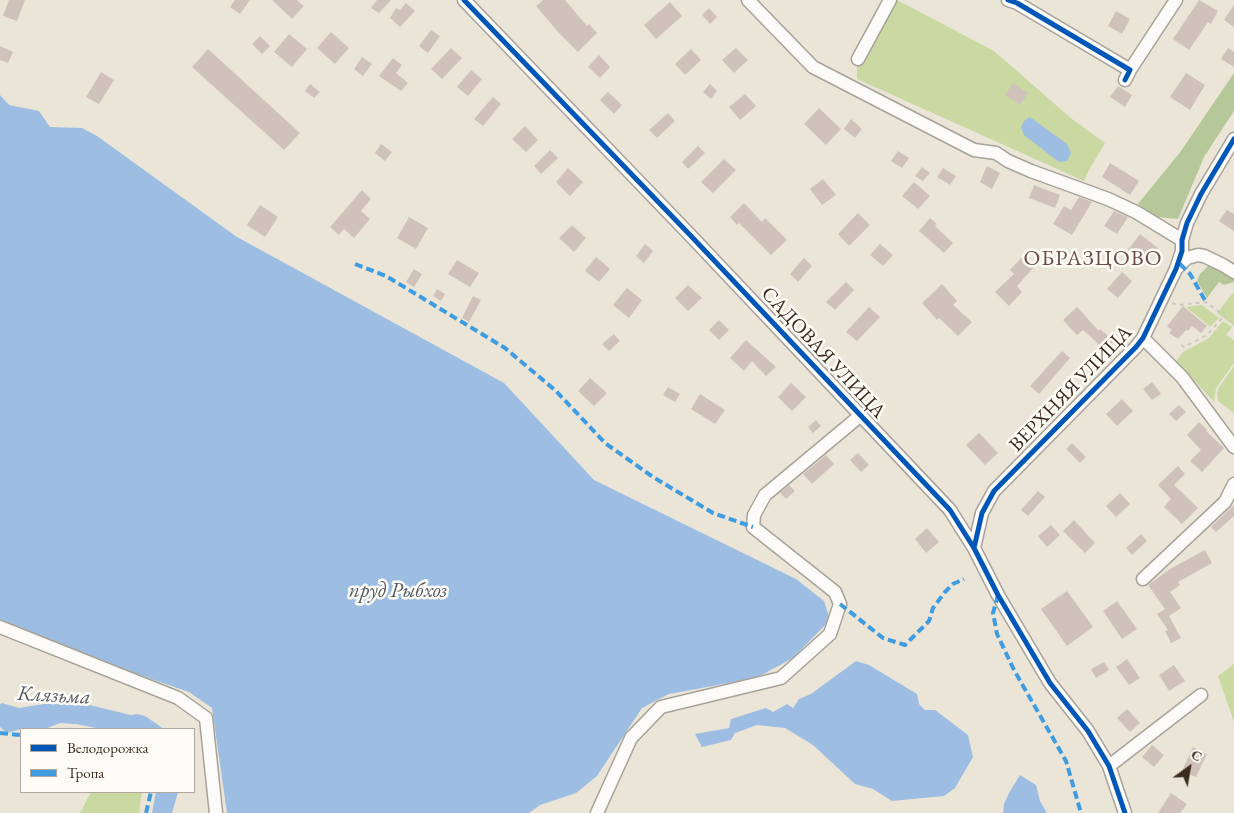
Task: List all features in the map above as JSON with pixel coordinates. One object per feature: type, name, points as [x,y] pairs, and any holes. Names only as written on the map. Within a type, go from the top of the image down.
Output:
[{"type":"street","name":"САДОВАЯ УЛИЦА","points":[[464,0],[950,510],[974,548],[998,595],[1050,683],[1088,731],[1109,766],[1125,813]]},
{"type":"street","points":[[748,0],[812,67],[974,150],[996,153],[1008,161],[1031,171],[1108,199],[1136,212],[1182,240]]},
{"type":"street","points":[[858,59],[890,0]]},
{"type":"street","points":[[1015,1],[1127,75],[1176,0]]},
{"type":"street","name":"ВЕРХНЯЯ УЛИЦА","points":[[974,548],[982,513],[994,491],[1143,338],[1176,270],[1182,251],[1182,240],[1187,223],[1201,194],[1234,139]]},
{"type":"street","points":[[1176,270],[1187,258],[1198,255],[1204,256],[1234,272]]},
{"type":"street","points":[[1143,338],[1182,377],[1234,447]]},
{"type":"street","points":[[597,813],[631,738],[662,707],[781,678],[830,634],[840,604],[835,592],[753,527],[754,515],[765,495],[861,415]]},
{"type":"street","points":[[1143,579],[1225,502],[1234,484]]},
{"type":"street","points":[[0,627],[178,698],[206,718],[216,813]]},
{"type":"street","points":[[1109,766],[1201,695]]},
{"type":"path","points":[[1163,299],[1179,306],[1206,302],[1234,323]]},
{"type":"path","points":[[1181,345],[1184,347],[1207,335],[1224,316]]},
{"type":"green space","points":[[891,0],[897,0],[994,51],[1072,119],[1105,143],[1084,181],[857,79],[857,63]]},
{"type":"green space","points":[[1234,73],[1234,111],[1204,157],[1178,219],[1157,217],[1138,204],[1181,151]]},
{"type":"green space","points":[[1209,265],[1234,277],[1234,282],[1224,285],[1219,282],[1207,298],[1197,281],[1200,274]]},
{"type":"green space","points":[[1234,294],[1234,326],[1217,313]]},
{"type":"green space","points":[[1202,305],[1219,318],[1210,327],[1186,307]]},
{"type":"green space","points":[[1223,321],[1232,327],[1226,335],[1234,340],[1234,363],[1216,388],[1214,402],[1175,363],[1183,352],[1209,338]]},
{"type":"green space","points":[[1234,366],[1234,413],[1218,401],[1217,394],[1218,389]]},
{"type":"green space","points":[[1234,664],[1234,722],[1218,676]]},
{"type":"green space","points":[[90,793],[142,793],[139,813],[80,813]]},
{"type":"water","name":"пруд Рыбхоз","points":[[0,95],[9,105],[39,111],[50,127],[82,128],[97,136],[237,237],[504,383],[594,480],[796,579],[824,601],[830,620],[793,658],[756,678],[669,694],[642,708],[597,776],[576,793],[540,805],[529,813],[227,813],[212,708],[189,692],[49,644],[0,623]]},
{"type":"water","points":[[1030,117],[1067,144],[1071,153],[1067,161],[1059,162],[1024,135],[1021,127],[1024,121]]},
{"type":"water","points":[[856,661],[869,665],[917,694],[919,704],[925,710],[935,710],[968,735],[973,757],[955,788],[944,796],[892,801],[873,789],[855,784],[813,745],[785,728],[757,725],[735,733],[731,740],[702,747],[695,734],[729,728],[731,719],[766,708],[773,712],[787,704],[793,708],[799,699],[811,694]]},
{"type":"water","points":[[0,704],[19,708],[44,704],[85,704],[131,715],[145,716],[163,728],[96,728],[60,723],[48,728],[20,728],[7,733],[0,727]]},
{"type":"water","points":[[1020,775],[1036,785],[1040,801],[1047,813],[1003,813],[1004,804]]},
{"type":"water","points":[[156,793],[178,793],[172,813],[152,813]]},
{"type":"building","points":[[9,0],[25,0],[17,21],[3,16]]},
{"type":"building","points":[[235,0],[250,0],[240,14],[230,7]]},
{"type":"building","points":[[272,0],[297,0],[304,6],[292,19]]},
{"type":"building","points":[[377,0],[391,0],[379,13],[371,8]]},
{"type":"building","points":[[543,0],[565,0],[587,26],[589,24],[597,33],[578,52],[536,6]]},
{"type":"building","points":[[1199,0],[1218,11],[1211,24],[1208,22],[1189,50],[1173,39]]},
{"type":"building","points":[[670,2],[682,16],[656,39],[644,25]]},
{"type":"building","points":[[406,3],[415,11],[400,27],[390,18],[396,8],[400,10]]},
{"type":"building","points":[[1234,5],[1234,27],[1224,20]]},
{"type":"building","points":[[709,8],[717,17],[710,24],[702,15]]},
{"type":"building","points":[[1116,11],[1130,19],[1122,34],[1108,26]]},
{"type":"building","points":[[431,30],[440,36],[428,53],[419,46]]},
{"type":"building","points":[[331,32],[349,48],[335,64],[317,48]]},
{"type":"building","points":[[289,34],[307,49],[292,67],[274,52]]},
{"type":"building","points":[[260,36],[270,46],[262,54],[252,44]]},
{"type":"building","points":[[0,46],[13,52],[8,63],[0,60]]},
{"type":"building","points":[[451,48],[462,58],[442,79],[431,69]]},
{"type":"building","points":[[736,48],[748,60],[734,73],[722,60]]},
{"type":"building","points":[[1228,48],[1234,52],[1234,67],[1221,59]]},
{"type":"building","points":[[208,49],[300,133],[284,150],[192,67]]},
{"type":"building","points":[[691,49],[701,60],[685,75],[675,64]]},
{"type":"building","points":[[599,55],[610,67],[600,78],[588,67]]},
{"type":"building","points":[[362,57],[372,64],[363,76],[354,69]]},
{"type":"building","points":[[393,58],[402,65],[396,73],[408,83],[401,91],[379,76]]},
{"type":"building","points":[[471,70],[482,79],[468,96],[457,87]]},
{"type":"building","points":[[101,72],[114,80],[99,104],[86,97]]},
{"type":"building","points":[[1186,73],[1205,85],[1190,110],[1170,97]]},
{"type":"building","points":[[1013,83],[1028,93],[1020,105],[1005,95]]},
{"type":"building","points":[[310,84],[320,92],[314,98],[305,91]]},
{"type":"building","points":[[710,84],[717,91],[711,99],[703,92]]},
{"type":"building","points":[[1118,86],[1132,95],[1125,107],[1110,97]]},
{"type":"building","points":[[608,92],[622,105],[614,114],[600,100]]},
{"type":"building","points":[[745,94],[756,106],[740,120],[729,107]]},
{"type":"building","points":[[493,97],[501,104],[483,126],[474,119]]},
{"type":"building","points":[[819,108],[841,129],[826,145],[804,124]]},
{"type":"building","points":[[668,113],[675,121],[657,138],[649,130]]},
{"type":"building","points":[[851,119],[862,129],[855,138],[844,129]]},
{"type":"building","points":[[525,126],[538,140],[526,152],[512,139]]},
{"type":"building","points":[[381,144],[392,152],[385,161],[375,153]]},
{"type":"building","points":[[698,146],[705,153],[688,169],[682,162]]},
{"type":"building","points":[[550,150],[558,158],[541,174],[534,166]]},
{"type":"building","points":[[898,151],[909,158],[902,168],[891,161]]},
{"type":"building","points":[[724,159],[736,170],[713,193],[701,182]]},
{"type":"building","points":[[1110,163],[1139,181],[1130,195],[1102,177]]},
{"type":"building","points":[[987,166],[1000,173],[992,189],[980,182]]},
{"type":"building","points":[[922,167],[930,173],[923,181],[915,176]]},
{"type":"building","points":[[568,168],[583,182],[570,196],[556,182]]},
{"type":"building","points":[[943,168],[956,176],[950,185],[937,177]]},
{"type":"building","points":[[823,179],[836,195],[822,205],[810,189]]},
{"type":"building","points":[[914,182],[930,196],[918,209],[902,196]]},
{"type":"building","points":[[1034,185],[1060,195],[1055,208],[1029,198]]},
{"type":"building","points":[[362,190],[371,199],[361,211],[370,219],[354,238],[344,229],[339,235],[330,227]]},
{"type":"building","points":[[1079,197],[1092,202],[1072,235],[1053,224],[1064,206],[1071,210]]},
{"type":"building","points":[[744,203],[762,222],[765,218],[787,240],[771,255],[739,223],[737,225],[730,217]]},
{"type":"building","points":[[260,205],[278,217],[265,237],[247,225]]},
{"type":"building","points":[[1227,210],[1234,214],[1234,231],[1219,221]]},
{"type":"building","points":[[1114,211],[1128,217],[1117,234],[1104,226]]},
{"type":"building","points":[[858,213],[870,225],[849,246],[838,234]]},
{"type":"building","points":[[409,217],[428,228],[416,249],[397,238]]},
{"type":"building","points":[[930,218],[937,224],[935,226],[953,243],[944,253],[919,231]]},
{"type":"building","points":[[572,225],[586,238],[574,252],[559,238]]},
{"type":"building","points":[[1140,234],[1158,248],[1145,264],[1127,251]]},
{"type":"building","points":[[645,244],[653,251],[644,263],[636,256]]},
{"type":"building","points":[[880,244],[893,255],[883,266],[870,255]]},
{"type":"building","points":[[1023,256],[1034,267],[1017,286],[1022,292],[1009,306],[995,292],[1014,274],[1010,270]]},
{"type":"building","points":[[596,257],[610,269],[599,282],[585,271]]},
{"type":"building","points":[[804,258],[812,266],[798,282],[790,274]]},
{"type":"building","points":[[457,260],[479,273],[470,287],[448,274]]},
{"type":"building","points":[[414,269],[422,274],[414,287],[406,282]]},
{"type":"building","points":[[1122,272],[1132,281],[1118,298],[1107,289]]},
{"type":"building","points":[[846,282],[854,290],[835,310],[826,302]]},
{"type":"building","points":[[942,284],[957,301],[953,305],[972,322],[958,336],[939,318],[937,320],[922,303]]},
{"type":"building","points":[[688,285],[702,298],[688,311],[675,298]]},
{"type":"building","points":[[627,288],[642,300],[629,318],[613,305]]},
{"type":"building","points":[[437,289],[445,294],[441,301],[433,296]]},
{"type":"building","points":[[473,296],[481,300],[469,322],[462,318]]},
{"type":"building","points":[[1183,306],[1207,326],[1201,333],[1192,326],[1178,339],[1169,333],[1172,330],[1167,326]]},
{"type":"building","points":[[869,307],[880,317],[857,341],[846,332]]},
{"type":"building","points":[[1077,307],[1099,331],[1100,329],[1114,341],[1105,350],[1083,330],[1077,335],[1063,320]]},
{"type":"building","points":[[719,320],[729,330],[719,340],[709,330]]},
{"type":"building","points":[[614,334],[620,341],[609,351],[602,344]]},
{"type":"building","points":[[746,340],[776,367],[766,376],[752,361],[744,371],[730,358]]},
{"type":"building","points":[[1062,351],[1070,358],[1039,394],[1030,386]]},
{"type":"building","points":[[590,378],[607,393],[594,406],[578,391]]},
{"type":"building","points":[[1152,382],[1161,394],[1152,400],[1143,389]]},
{"type":"building","points":[[791,383],[806,397],[792,411],[778,397]]},
{"type":"building","points":[[668,387],[680,394],[675,402],[663,395]]},
{"type":"building","points":[[700,394],[725,410],[715,424],[691,409]]},
{"type":"building","points":[[1122,399],[1133,411],[1117,426],[1106,414]]},
{"type":"building","points":[[1179,405],[1186,412],[1176,421],[1169,414]]},
{"type":"building","points":[[816,420],[821,426],[813,433],[808,427]]},
{"type":"building","points":[[1199,422],[1224,448],[1202,472],[1190,461],[1201,450],[1187,435]]},
{"type":"building","points":[[979,433],[998,453],[985,465],[966,445]]},
{"type":"building","points":[[1072,443],[1086,457],[1080,463],[1066,449]]},
{"type":"building","points":[[858,453],[869,465],[861,472],[850,460]]},
{"type":"building","points":[[826,455],[834,464],[812,484],[803,474]]},
{"type":"building","points":[[1178,466],[1185,474],[1174,485],[1198,508],[1182,524],[1164,507],[1171,499],[1158,485]]},
{"type":"building","points":[[789,485],[795,491],[786,499],[780,493]]},
{"type":"building","points":[[1038,491],[1045,497],[1028,516],[1021,510]]},
{"type":"building","points":[[1120,493],[1130,504],[1116,517],[1106,506]]},
{"type":"building","points":[[1234,505],[1234,516],[1216,532],[1211,527]]},
{"type":"building","points":[[1074,520],[1095,543],[1085,553],[1063,531]]},
{"type":"building","points":[[1051,525],[1060,535],[1047,547],[1038,536]]},
{"type":"building","points":[[927,528],[939,542],[926,553],[915,539]]},
{"type":"building","points":[[1141,534],[1147,541],[1132,555],[1126,548]]},
{"type":"building","points":[[1205,550],[1212,563],[1178,582],[1180,585],[1170,592],[1181,608],[1169,616],[1181,638],[1171,643],[1165,631],[1168,630],[1157,614],[1165,609],[1148,585],[1170,569]]},
{"type":"building","points":[[1067,591],[1093,627],[1067,646],[1041,609]]},
{"type":"building","points":[[1117,601],[1137,629],[1122,639],[1103,611]]},
{"type":"building","points":[[1127,659],[1140,678],[1129,685],[1116,667]]},
{"type":"building","points":[[1104,662],[1109,670],[1096,678],[1091,669]]},
{"type":"building","points":[[1174,665],[1185,681],[1169,691],[1159,675]]},
{"type":"building","points":[[1127,709],[1140,723],[1130,732],[1117,718]]},
{"type":"building","points":[[1152,745],[1164,755],[1154,767],[1142,757]]},
{"type":"building","points":[[1193,747],[1207,754],[1196,777],[1182,771]]},
{"type":"building","points":[[1171,793],[1187,804],[1180,813],[1158,813]]},
{"type":"marked path","points":[[355,264],[386,276],[505,348],[556,391],[605,443],[653,477],[713,513],[753,527]]},
{"type":"marked path","points":[[1180,264],[1190,274],[1206,302]]},
{"type":"marked path","points":[[840,604],[883,638],[905,645],[929,621],[933,608],[945,592],[953,584],[964,579]]},
{"type":"marked path","points":[[998,595],[993,613],[997,634],[1014,670],[1066,761],[1081,813]]},
{"type":"marked path","points":[[0,733],[20,735]]},
{"type":"marked path","points":[[146,813],[151,793]]},
{"type":"cycle path","points":[[464,0],[691,236],[950,510],[974,548],[998,595],[1050,683],[1088,731],[1109,766],[1125,813]]},
{"type":"cycle path","points":[[1008,0],[1017,3],[1130,70],[1125,80]]},
{"type":"cycle path","points":[[974,548],[982,513],[994,491],[1143,338],[1176,269],[1182,251],[1182,240],[1187,223],[1201,194],[1234,139]]},
{"type":"district","name":"ОБРАЗЦОВО","points":[[1093,259]]},
{"type":"water label","name":"Клязьма","points":[[54,696]]}]
